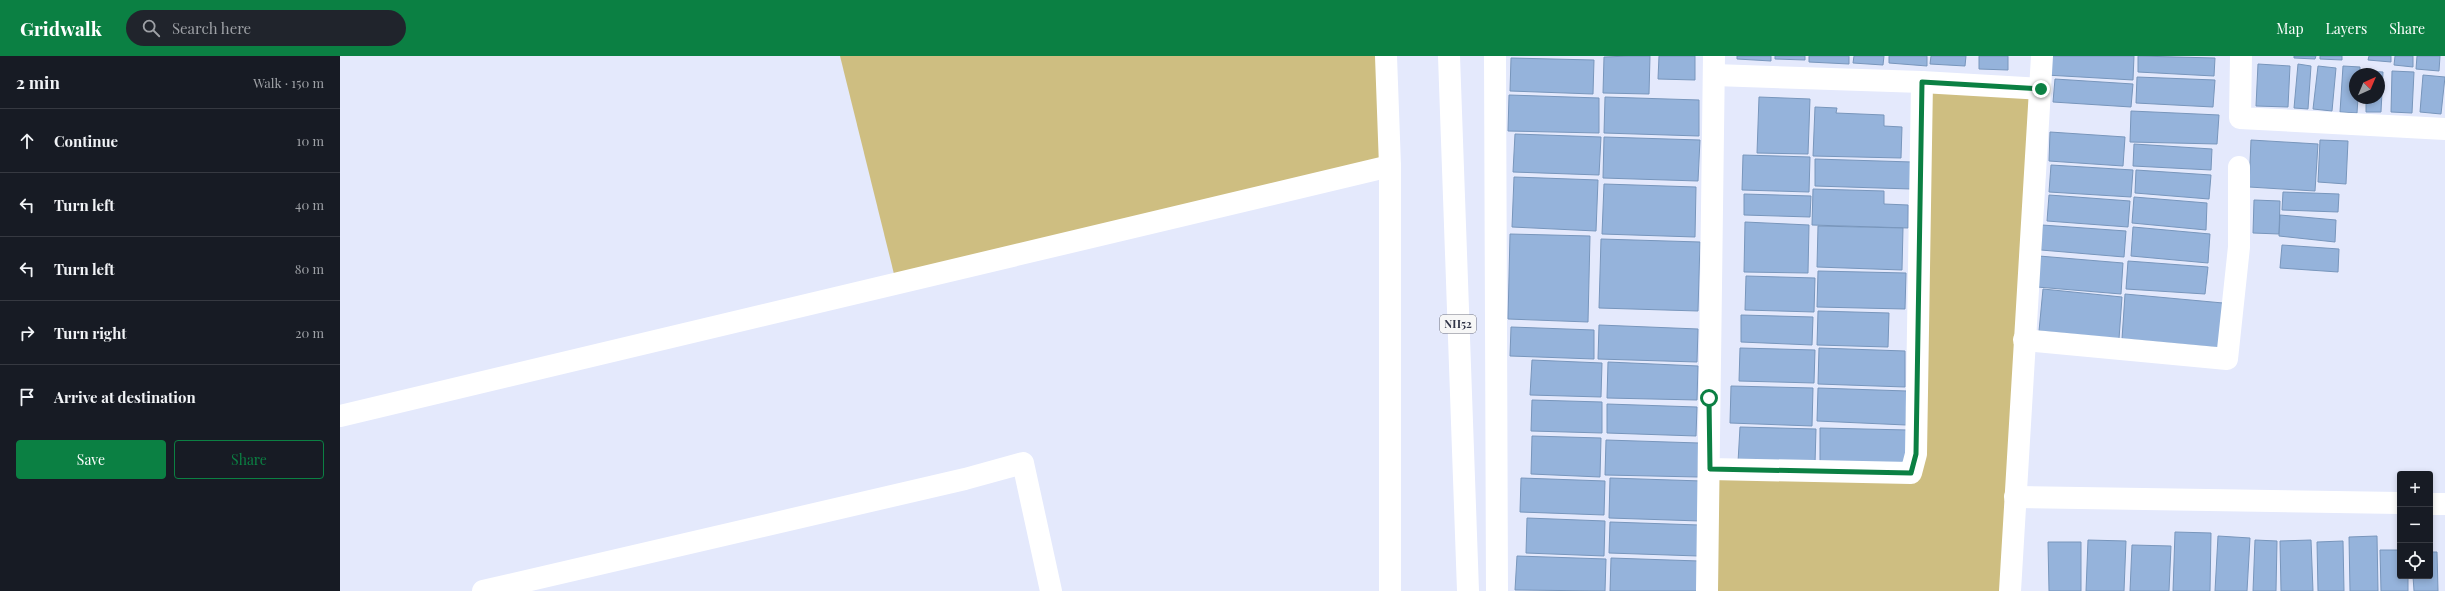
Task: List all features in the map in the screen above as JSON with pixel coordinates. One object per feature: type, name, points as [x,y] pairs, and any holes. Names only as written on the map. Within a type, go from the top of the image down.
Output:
[{"type":"main road","points":[[1386,56],[1390,166],[1390,591]]},
{"type":"main road","name":"NH52","points":[[1449,56],[1468,591]]},
{"type":"main road","points":[[1495,56],[1497,591]]},
{"type":"main road","points":[[2010,591],[2042,56]]},
{"type":"main road","points":[[2241,56],[2240,118],[2445,129]]},
{"type":"main road","points":[[1707,591],[1710,469],[1709,398],[1714,66],[1922,82],[2041,89]]},
{"type":"main road","points":[[1710,469],[1911,473],[1916,454],[1922,82]]},
{"type":"main road","points":[[340,416],[1390,166]]},
{"type":"main road","points":[[2024,340],[2227,359],[2239,247],[2239,167]]},
{"type":"main road","points":[[484,591],[965,479],[1023,463],[1051,591]]},
{"type":"main road","points":[[2015,497],[2397,504]]},
{"type":"main road","points":[[2433,504],[2445,504]]},
{"type":"shaded area","points":[[840,56],[1387,56],[1390,166],[896,282]]},
{"type":"shaded area","points":[[1922,82],[2041,89],[2010,591],[1707,591],[1710,469],[1911,473]]},
{"type":"building","points":[[1650,56],[1649,94],[1603,93],[1604,57]]},
{"type":"building","points":[[1659,56],[1695,56],[1695,80],[1658,79]]},
{"type":"building","points":[[1737,56],[1771,56],[1771,61],[1737,59]]},
{"type":"building","points":[[1775,56],[1805,56],[1805,60],[1775,59]]},
{"type":"building","points":[[1809,56],[1849,56],[1849,64],[1809,62]]},
{"type":"building","points":[[1854,56],[1884,56],[1883,65],[1853,63]]},
{"type":"building","points":[[1889,56],[1927,56],[1927,66],[1889,63]]},
{"type":"building","points":[[1931,56],[1966,56],[1965,66],[1930,64]]},
{"type":"building","points":[[1979,56],[2008,56],[2008,70],[1979,69]]},
{"type":"building","points":[[2047,56],[2134,56],[2133,80],[2046,75]]},
{"type":"building","points":[[2138,56],[2215,58],[2214,76],[2138,72]]},
{"type":"building","points":[[2294,56],[2316,56],[2315,59],[2294,58]]},
{"type":"building","points":[[2320,56],[2342,56],[2342,60],[2320,59]]},
{"type":"building","points":[[2369,56],[2391,56],[2391,62],[2368,60]]},
{"type":"building","points":[[2395,56],[2413,56],[2413,67],[2394,65]]},
{"type":"building","points":[[2417,56],[2440,56],[2439,71],[2416,69]]},
{"type":"building","points":[[1511,58],[1594,60],[1593,94],[1510,91]]},
{"type":"building","points":[[2258,64],[2290,66],[2288,107],[2256,106]]},
{"type":"building","points":[[2298,64],[2311,66],[2308,109],[2294,108]]},
{"type":"building","points":[[2318,66],[2336,68],[2332,111],[2313,109]]},
{"type":"building","points":[[2343,66],[2360,67],[2349,68],[2349,104],[2358,104],[2357,113],[2340,112]]},
{"type":"building","points":[[2392,71],[2414,72],[2412,113],[2391,112]]},
{"type":"building","points":[[2423,75],[2445,77],[2441,114],[2420,112]]},
{"type":"building","points":[[2137,77],[2215,80],[2213,107],[2136,103]]},
{"type":"building","points":[[2055,79],[2133,84],[2131,107],[2053,102]]},
{"type":"building","points":[[1509,95],[1599,98],[1599,133],[1508,131]]},
{"type":"building","points":[[1605,97],[1699,100],[1699,136],[1604,133]]},
{"type":"building","points":[[1759,97],[1810,99],[1808,154],[1757,153]]},
{"type":"building","points":[[2366,104],[2381,104],[2381,112],[2366,112]]},
{"type":"building","points":[[1815,107],[1837,108],[1836,113],[1884,115],[1884,126],[1902,127],[1901,158],[1813,156]]},
{"type":"building","points":[[2131,111],[2219,115],[2217,144],[2130,142]]},
{"type":"building","points":[[2050,132],[2125,137],[2123,166],[2049,161]]},
{"type":"building","points":[[1515,134],[1601,137],[1599,175],[1513,172]]},
{"type":"building","points":[[1604,137],[1700,140],[1698,181],[1603,178]]},
{"type":"building","points":[[2251,140],[2318,144],[2315,191],[2249,187]]},
{"type":"building","points":[[2320,140],[2348,141],[2346,184],[2318,182]]},
{"type":"building","points":[[2134,144],[2212,149],[2211,170],[2133,166]]},
{"type":"building","points":[[1743,155],[1810,157],[1809,192],[1742,190]]},
{"type":"building","points":[[1815,159],[1912,162],[1911,189],[1815,186]]},
{"type":"building","points":[[2051,165],[2133,170],[2131,197],[2049,192]]},
{"type":"building","points":[[2136,170],[2211,175],[2209,199],[2135,193]]},
{"type":"building","points":[[1514,177],[1598,180],[1596,231],[1512,227]]},
{"type":"building","points":[[1604,184],[1696,187],[1695,237],[1602,234]]},
{"type":"building","points":[[1813,189],[1884,191],[1884,204],[1908,205],[1908,228],[1812,225]]},
{"type":"building","points":[[2283,192],[2339,194],[2338,212],[2282,210]]},
{"type":"building","points":[[1744,194],[1811,196],[1810,217],[1744,215]]},
{"type":"building","points":[[2049,195],[2130,201],[2128,227],[2047,221]]},
{"type":"building","points":[[2134,197],[2207,203],[2206,230],[2132,223]]},
{"type":"building","points":[[2254,200],[2280,201],[2279,234],[2253,233]]},
{"type":"building","points":[[2280,215],[2336,220],[2335,242],[2279,236]]},
{"type":"building","points":[[1745,222],[1809,225],[1808,273],[1744,272]]},
{"type":"building","points":[[2042,225],[2126,231],[2124,257],[2041,250]]},
{"type":"building","points":[[1818,226],[1903,228],[1902,270],[1817,267]]},
{"type":"building","points":[[2133,227],[2210,234],[2208,263],[2131,256]]},
{"type":"building","points":[[1510,234],[1590,236],[1588,322],[1508,319]]},
{"type":"building","points":[[1601,239],[1700,242],[1698,311],[1599,308]]},
{"type":"building","points":[[2282,245],[2339,249],[2338,272],[2280,268]]},
{"type":"building","points":[[2039,256],[2123,263],[2121,294],[2037,287]]},
{"type":"building","points":[[2128,261],[2208,267],[2205,294],[2126,289]]},
{"type":"building","points":[[1818,271],[1906,273],[1905,309],[1817,307]]},
{"type":"building","points":[[1746,276],[1815,278],[1814,312],[1745,310]]},
{"type":"building","points":[[2043,289],[2122,297],[2119,339],[2039,331]]},
{"type":"building","points":[[2125,294],[2223,303],[2221,348],[2122,339]]},
{"type":"building","points":[[1818,311],[1889,313],[1888,347],[1817,345]]},
{"type":"building","points":[[1741,315],[1813,317],[1812,345],[1741,342]]},
{"type":"building","points":[[1599,325],[1698,329],[1697,362],[1598,359]]},
{"type":"building","points":[[1511,327],[1594,330],[1594,359],[1510,356]]},
{"type":"building","points":[[1740,348],[1815,350],[1814,383],[1739,381]]},
{"type":"building","points":[[1819,348],[1905,351],[1905,387],[1818,384]]},
{"type":"building","points":[[1532,360],[1602,363],[1601,397],[1530,395]]},
{"type":"building","points":[[1608,362],[1698,366],[1697,400],[1607,398]]},
{"type":"building","points":[[1731,386],[1813,388],[1812,426],[1730,423]]},
{"type":"building","points":[[1818,388],[1907,391],[1906,425],[1817,421]]},
{"type":"building","points":[[1532,400],[1602,402],[1602,433],[1531,431]]},
{"type":"building","points":[[1607,404],[1697,407],[1696,436],[1607,433]]},
{"type":"building","points":[[1740,427],[1816,429],[1815,464],[1738,462]]},
{"type":"building","points":[[1820,428],[1908,430],[1907,467],[1820,464]]},
{"type":"building","points":[[1532,436],[1601,438],[1600,477],[1531,474]]},
{"type":"building","points":[[1606,440],[1699,443],[1698,477],[1605,475]]},
{"type":"building","points":[[1521,478],[1605,481],[1604,515],[1520,512]]},
{"type":"building","points":[[1610,478],[1702,481],[1700,521],[1609,518]]},
{"type":"building","points":[[1527,518],[1605,521],[1604,556],[1526,553]]},
{"type":"building","points":[[1610,522],[1699,525],[1698,556],[1609,553]]},
{"type":"building","points":[[2175,532],[2211,533],[2210,591],[2173,591]]},
{"type":"building","points":[[2218,536],[2250,538],[2247,591],[2215,591]]},
{"type":"building","points":[[2377,536],[2378,591],[2350,591],[2349,537]]},
{"type":"building","points":[[2088,540],[2126,541],[2124,591],[2086,591]]},
{"type":"building","points":[[2255,540],[2277,541],[2276,591],[2253,591]]},
{"type":"building","points":[[2311,540],[2313,591],[2281,591],[2280,541]]},
{"type":"building","points":[[2343,541],[2344,591],[2318,591],[2317,542]]},
{"type":"building","points":[[2048,542],[2081,542],[2081,591],[2049,591]]},
{"type":"building","points":[[2132,545],[2171,546],[2169,591],[2130,591]]},
{"type":"building","points":[[2380,550],[2397,550],[2397,579],[2408,579],[2408,591],[2381,591]]},
{"type":"building","points":[[2433,552],[2437,552],[2438,591],[2414,591],[2413,579],[2433,579]]},
{"type":"building","points":[[1517,556],[1606,559],[1605,591],[1515,590]]},
{"type":"building","points":[[1611,558],[1699,561],[1698,591],[1610,591]]},
{"type":"route","points":[[1709,398],[1710,469],[1911,473],[1916,454],[1922,82],[2041,89]]}]
